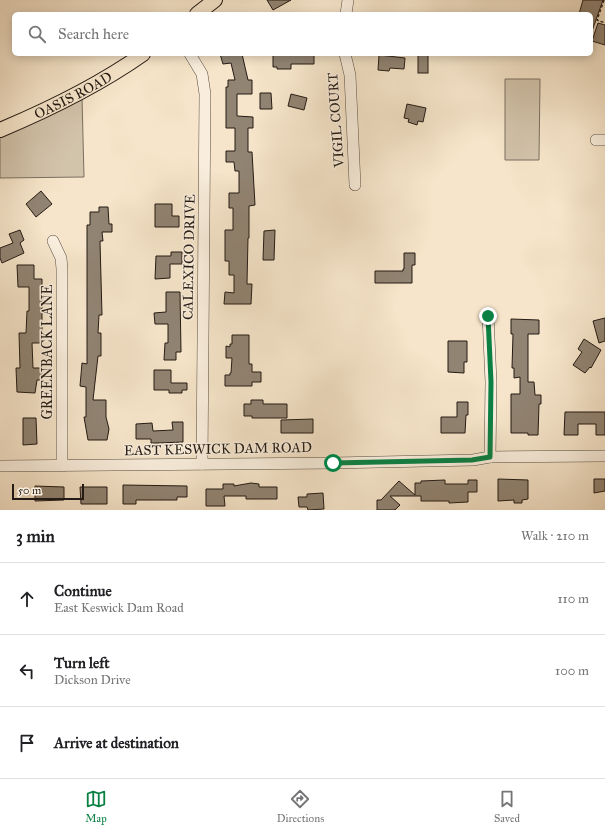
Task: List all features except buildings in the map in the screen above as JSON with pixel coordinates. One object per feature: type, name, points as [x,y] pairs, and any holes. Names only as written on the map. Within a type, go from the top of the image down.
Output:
[{"type":"main road","points":[[200,12],[215,0]]},
{"type":"main road","name":"OASIS ROAD","points":[[0,130],[73,96],[140,56]]},
{"type":"street","points":[[346,12],[348,0]]},
{"type":"street","name":"CALEXICO DRIVE","points":[[191,56],[202,74],[205,94],[202,464]]},
{"type":"street","name":"VIGIL COURT","points":[[345,56],[350,75],[355,185]]},
{"type":"street","name":"GREENBACK LANE","points":[[53,241],[61,258],[62,269],[62,466]]},
{"type":"street","points":[[488,316],[491,382],[490,457]]},
{"type":"street","name":"EAST KESWICK DAM ROAD","points":[[0,466],[356,462],[472,460],[490,457],[605,456]]},
{"type":"path","points":[[604,0],[597,20],[605,23]]},
{"type":"shaded area","points":[[505,79],[540,79],[539,160],[505,160]]},
{"type":"shaded area","points":[[82,98],[84,177],[0,178],[0,136]]},
{"type":"route","points":[[333,463],[472,460],[490,457],[491,382],[488,316]]}]
